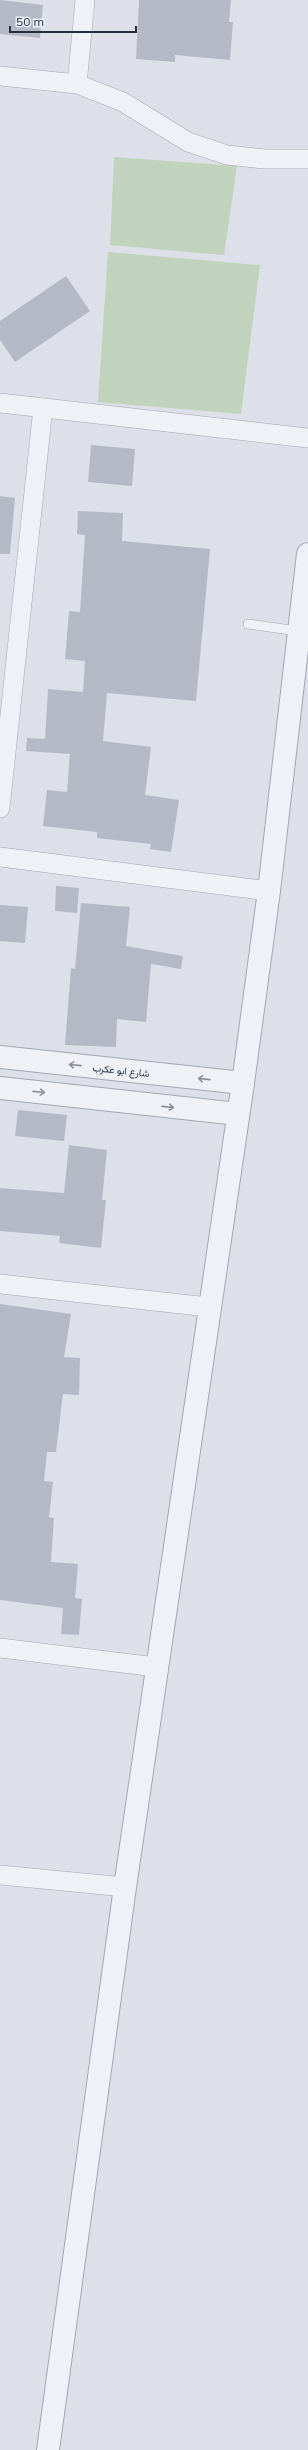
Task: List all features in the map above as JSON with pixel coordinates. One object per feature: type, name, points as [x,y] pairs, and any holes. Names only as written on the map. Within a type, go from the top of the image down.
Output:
[{"type":"street","points":[[77,84],[85,0]]},
{"type":"street","points":[[0,76],[77,84],[123,102],[188,142],[226,155],[264,159],[308,159]]},
{"type":"street","points":[[0,403],[308,438]]},
{"type":"street","points":[[0,808],[43,408]]},
{"type":"street","points":[[48,2450],[156,1667],[208,1308],[243,1083],[269,891],[308,554]]},
{"type":"street","points":[[0,857],[269,891]]},
{"type":"street","name":"شارع ابو عكرب","points":[[0,1057],[243,1083]]},
{"type":"street","points":[[0,1088],[238,1114]]},
{"type":"street","points":[[0,1284],[208,1308]]},
{"type":"street","points":[[0,1648],[156,1667]]},
{"type":"street","points":[[0,1875],[125,1887]]},
{"type":"lane","points":[[248,624],[298,630]]},
{"type":"green space","points":[[114,157],[237,166],[224,255],[110,245]]},
{"type":"green space","points":[[108,252],[260,265],[241,414],[98,402]]},
{"type":"building","points":[[0,0],[43,5],[40,38],[0,34]]},
{"type":"building","points":[[139,0],[231,0],[229,22],[233,22],[230,60],[175,55],[175,62],[136,59]]},
{"type":"building","points":[[66,276],[90,311],[15,362],[0,340],[0,321]]},
{"type":"building","points":[[91,445],[135,449],[132,486],[88,482]]},
{"type":"building","points":[[0,496],[15,498],[10,554],[0,554]]},
{"type":"building","points":[[78,511],[123,513],[122,541],[210,549],[196,701],[107,693],[103,741],[151,747],[145,795],[179,800],[171,852],[150,849],[151,844],[97,838],[97,832],[43,826],[47,790],[67,792],[70,754],[26,751],[27,738],[45,739],[48,689],[83,692],[85,661],[65,659],[69,611],[80,612],[85,535],[77,534]]},
{"type":"building","points":[[56,886],[79,888],[77,913],[55,911]]},
{"type":"building","points":[[81,903],[130,907],[126,946],[183,956],[181,969],[151,964],[146,1022],[117,1019],[116,1047],[65,1045],[71,968],[75,969]]},
{"type":"building","points":[[0,905],[28,907],[25,943],[0,941]]},
{"type":"building","points":[[18,1110],[67,1115],[64,1141],[15,1136]]},
{"type":"building","points":[[69,1145],[107,1150],[102,1200],[106,1200],[101,1248],[59,1243],[60,1236],[0,1231],[0,1188],[64,1193]]},
{"type":"building","points":[[0,1304],[71,1314],[64,1357],[80,1358],[79,1395],[63,1394],[56,1452],[47,1452],[44,1481],[53,1482],[49,1517],[54,1518],[51,1562],[78,1564],[75,1598],[82,1599],[79,1635],[61,1634],[63,1608],[0,1600]]}]
